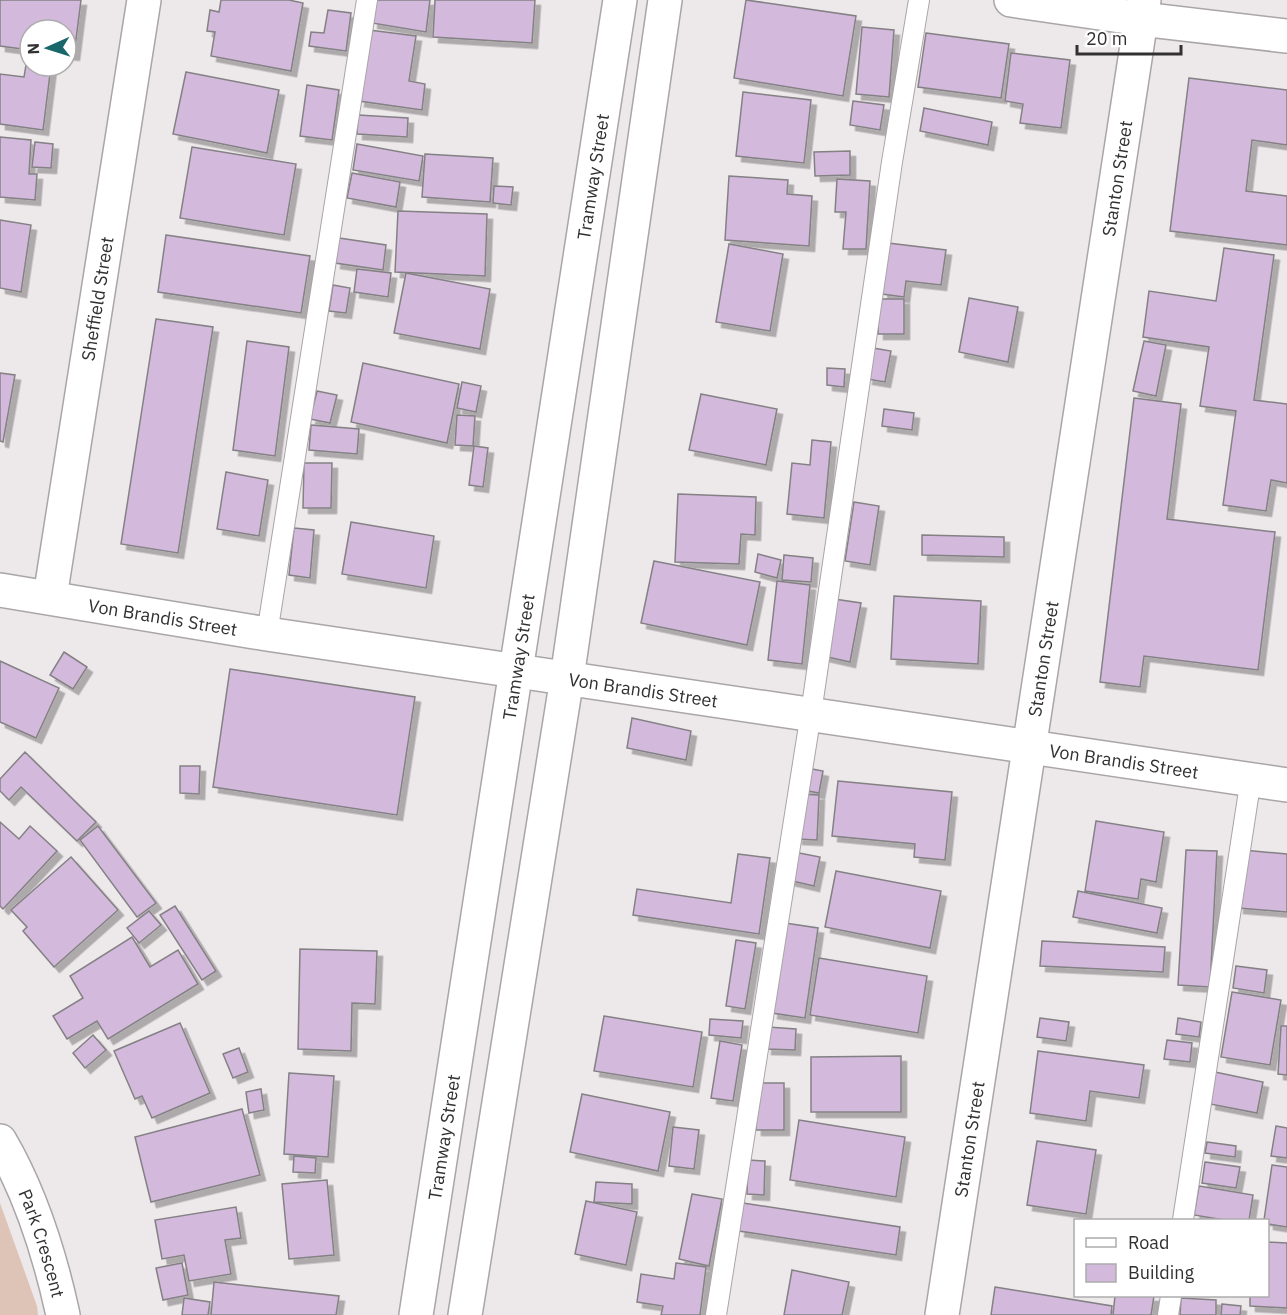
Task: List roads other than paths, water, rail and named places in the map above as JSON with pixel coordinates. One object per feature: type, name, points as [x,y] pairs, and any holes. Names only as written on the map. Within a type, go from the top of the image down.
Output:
[{"type":"street","name":"Sheffield Street","points":[[50,597],[144,0]]},
{"type":"street","name":"Tramway Street","points":[[416,1315],[572,296],[620,0]]},
{"type":"street","points":[[465,1315],[567,678],[665,0]]},
{"type":"street","points":[[1011,0],[1143,10],[1287,36]]},
{"type":"street","name":"Stanton Street","points":[[942,1315],[1143,10]]},
{"type":"street","points":[[572,296],[620,303]]},
{"type":"street","name":"Von Brandis Street","points":[[0,590],[267,634],[1287,785]]},
{"type":"street","points":[[444,1138],[493,1149]]},
{"type":"street","name":"Park Crescent","points":[[0,1141],[35,1216],[63,1315]]},
{"type":"lane","points":[[267,634],[367,0]]},
{"type":"lane","points":[[716,1315],[811,713],[890,174],[920,0]]},
{"type":"lane","points":[[1183,1219],[1251,778]]},
{"type":"lane","points":[[1168,1315],[1171,1297]]}]
